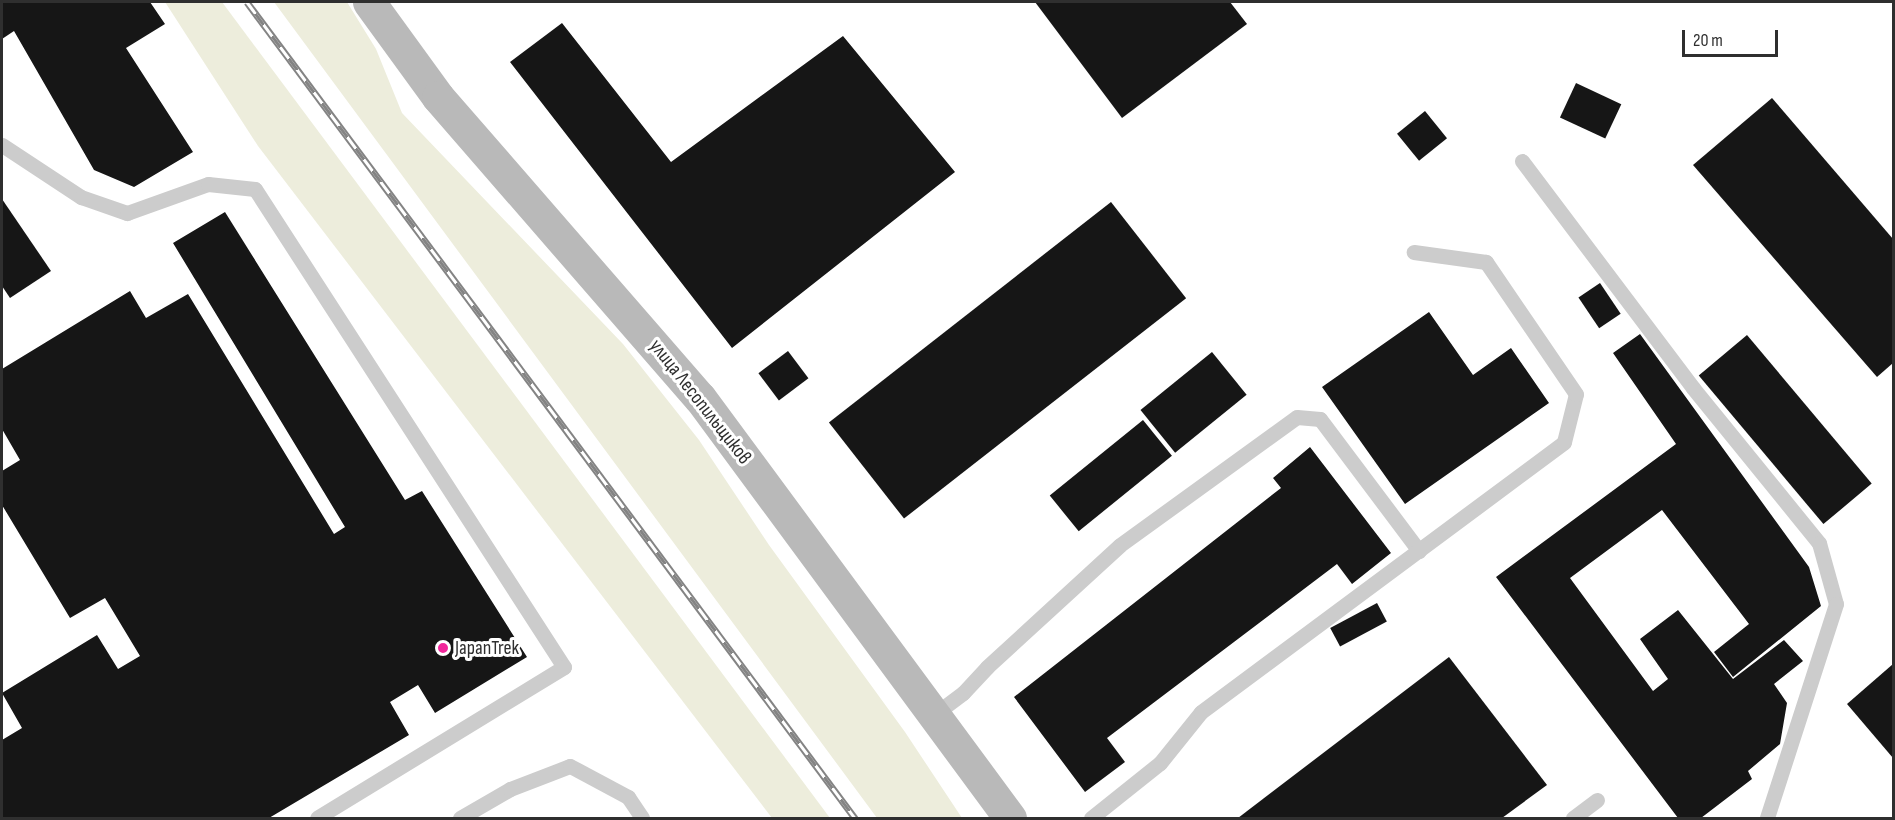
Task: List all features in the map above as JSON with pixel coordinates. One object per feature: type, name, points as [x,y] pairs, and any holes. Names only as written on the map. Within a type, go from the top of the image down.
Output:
[{"type":"main road","name":"улица Лесопильщиков","points":[[369,2],[438,97],[700,398],[1010,819]]},
{"type":"lane","points":[[2,146],[81,197],[127,213],[208,184],[255,189],[564,667],[317,819]]},
{"type":"lane","points":[[1522,161],[1693,388],[1819,543],[1836,603],[1767,819]]},
{"type":"lane","points":[[1091,819],[1160,764],[1201,712],[1564,442],[1576,394],[1486,262],[1414,252]]},
{"type":"lane","points":[[934,714],[963,693],[987,667],[1120,545],[1297,417],[1320,419],[1419,551]]},
{"type":"lane","points":[[460,819],[510,789],[570,766],[628,797],[642,819]]},
{"type":"lane","points":[[1573,819],[1598,800]]},
{"type":"green space","points":[[165,2],[222,2],[830,818],[772,818],[258,146]]},
{"type":"green space","points":[[274,2],[347,2],[376,49],[402,113],[623,344],[699,440],[769,545],[905,732],[962,818],[877,818]]},
{"type":"building","points":[[2,2],[150,2],[165,24],[126,48],[193,152],[134,187],[94,170],[14,31],[2,39]]},
{"type":"building","points":[[1035,2],[1230,2],[1247,24],[1122,118]]},
{"type":"building","points":[[562,23],[671,162],[843,36],[955,172],[732,348],[510,62]]},
{"type":"building","points":[[1576,83],[1621,104],[1605,139],[1560,117]]},
{"type":"building","points":[[1772,98],[1893,239],[1893,363],[1877,377],[1693,165]]},
{"type":"building","points":[[1425,111],[1447,138],[1419,161],[1397,134]]},
{"type":"building","points":[[2,199],[51,271],[10,298],[2,286]]},
{"type":"building","points":[[1111,202],[1186,298],[904,519],[829,422]]},
{"type":"building","points":[[225,212],[405,500],[422,491],[527,657],[435,713],[418,685],[390,702],[409,735],[269,818],[2,818],[2,740],[22,728],[2,693],[97,635],[118,669],[140,656],[105,598],[70,618],[2,505],[2,471],[20,460],[2,429],[2,369],[130,291],[146,318],[188,294],[334,534],[345,527],[173,243]]},
{"type":"building","points":[[1600,283],[1621,314],[1599,328],[1578,298]]},
{"type":"building","points":[[1429,312],[1473,375],[1511,348],[1549,403],[1405,504],[1322,387]]},
{"type":"building","points":[[1640,334],[1809,567],[1821,606],[1733,677],[1714,652],[1749,624],[1662,510],[1570,578],[1653,691],[1668,679],[1640,639],[1678,610],[1733,679],[1784,640],[1803,661],[1774,684],[1787,703],[1780,744],[1748,771],[1752,779],[1701,818],[1678,818],[1496,577],[1676,444],[1613,353]]},
{"type":"building","points":[[1747,335],[1872,484],[1823,524],[1699,375]]},
{"type":"building","points":[[788,351],[808,378],[779,400],[758,373]]},
{"type":"building","points":[[1212,352],[1247,395],[1175,453],[1141,410]]},
{"type":"building","points":[[1143,420],[1172,456],[1079,531],[1050,496]]},
{"type":"building","points":[[1310,447],[1391,553],[1352,584],[1337,564],[1107,738],[1125,762],[1085,792],[1014,697],[1281,488],[1273,478]]},
{"type":"building","points":[[1377,603],[1387,622],[1340,646],[1330,628]]},
{"type":"building","points":[[1449,657],[1547,785],[1502,818],[1238,818]]},
{"type":"building","points":[[1893,664],[1893,758],[1847,704]]},
{"type":"railway","points":[[247,2],[855,818]]},
{"type":"place","name":"JapanTrek","points":[[443,648]]}]
